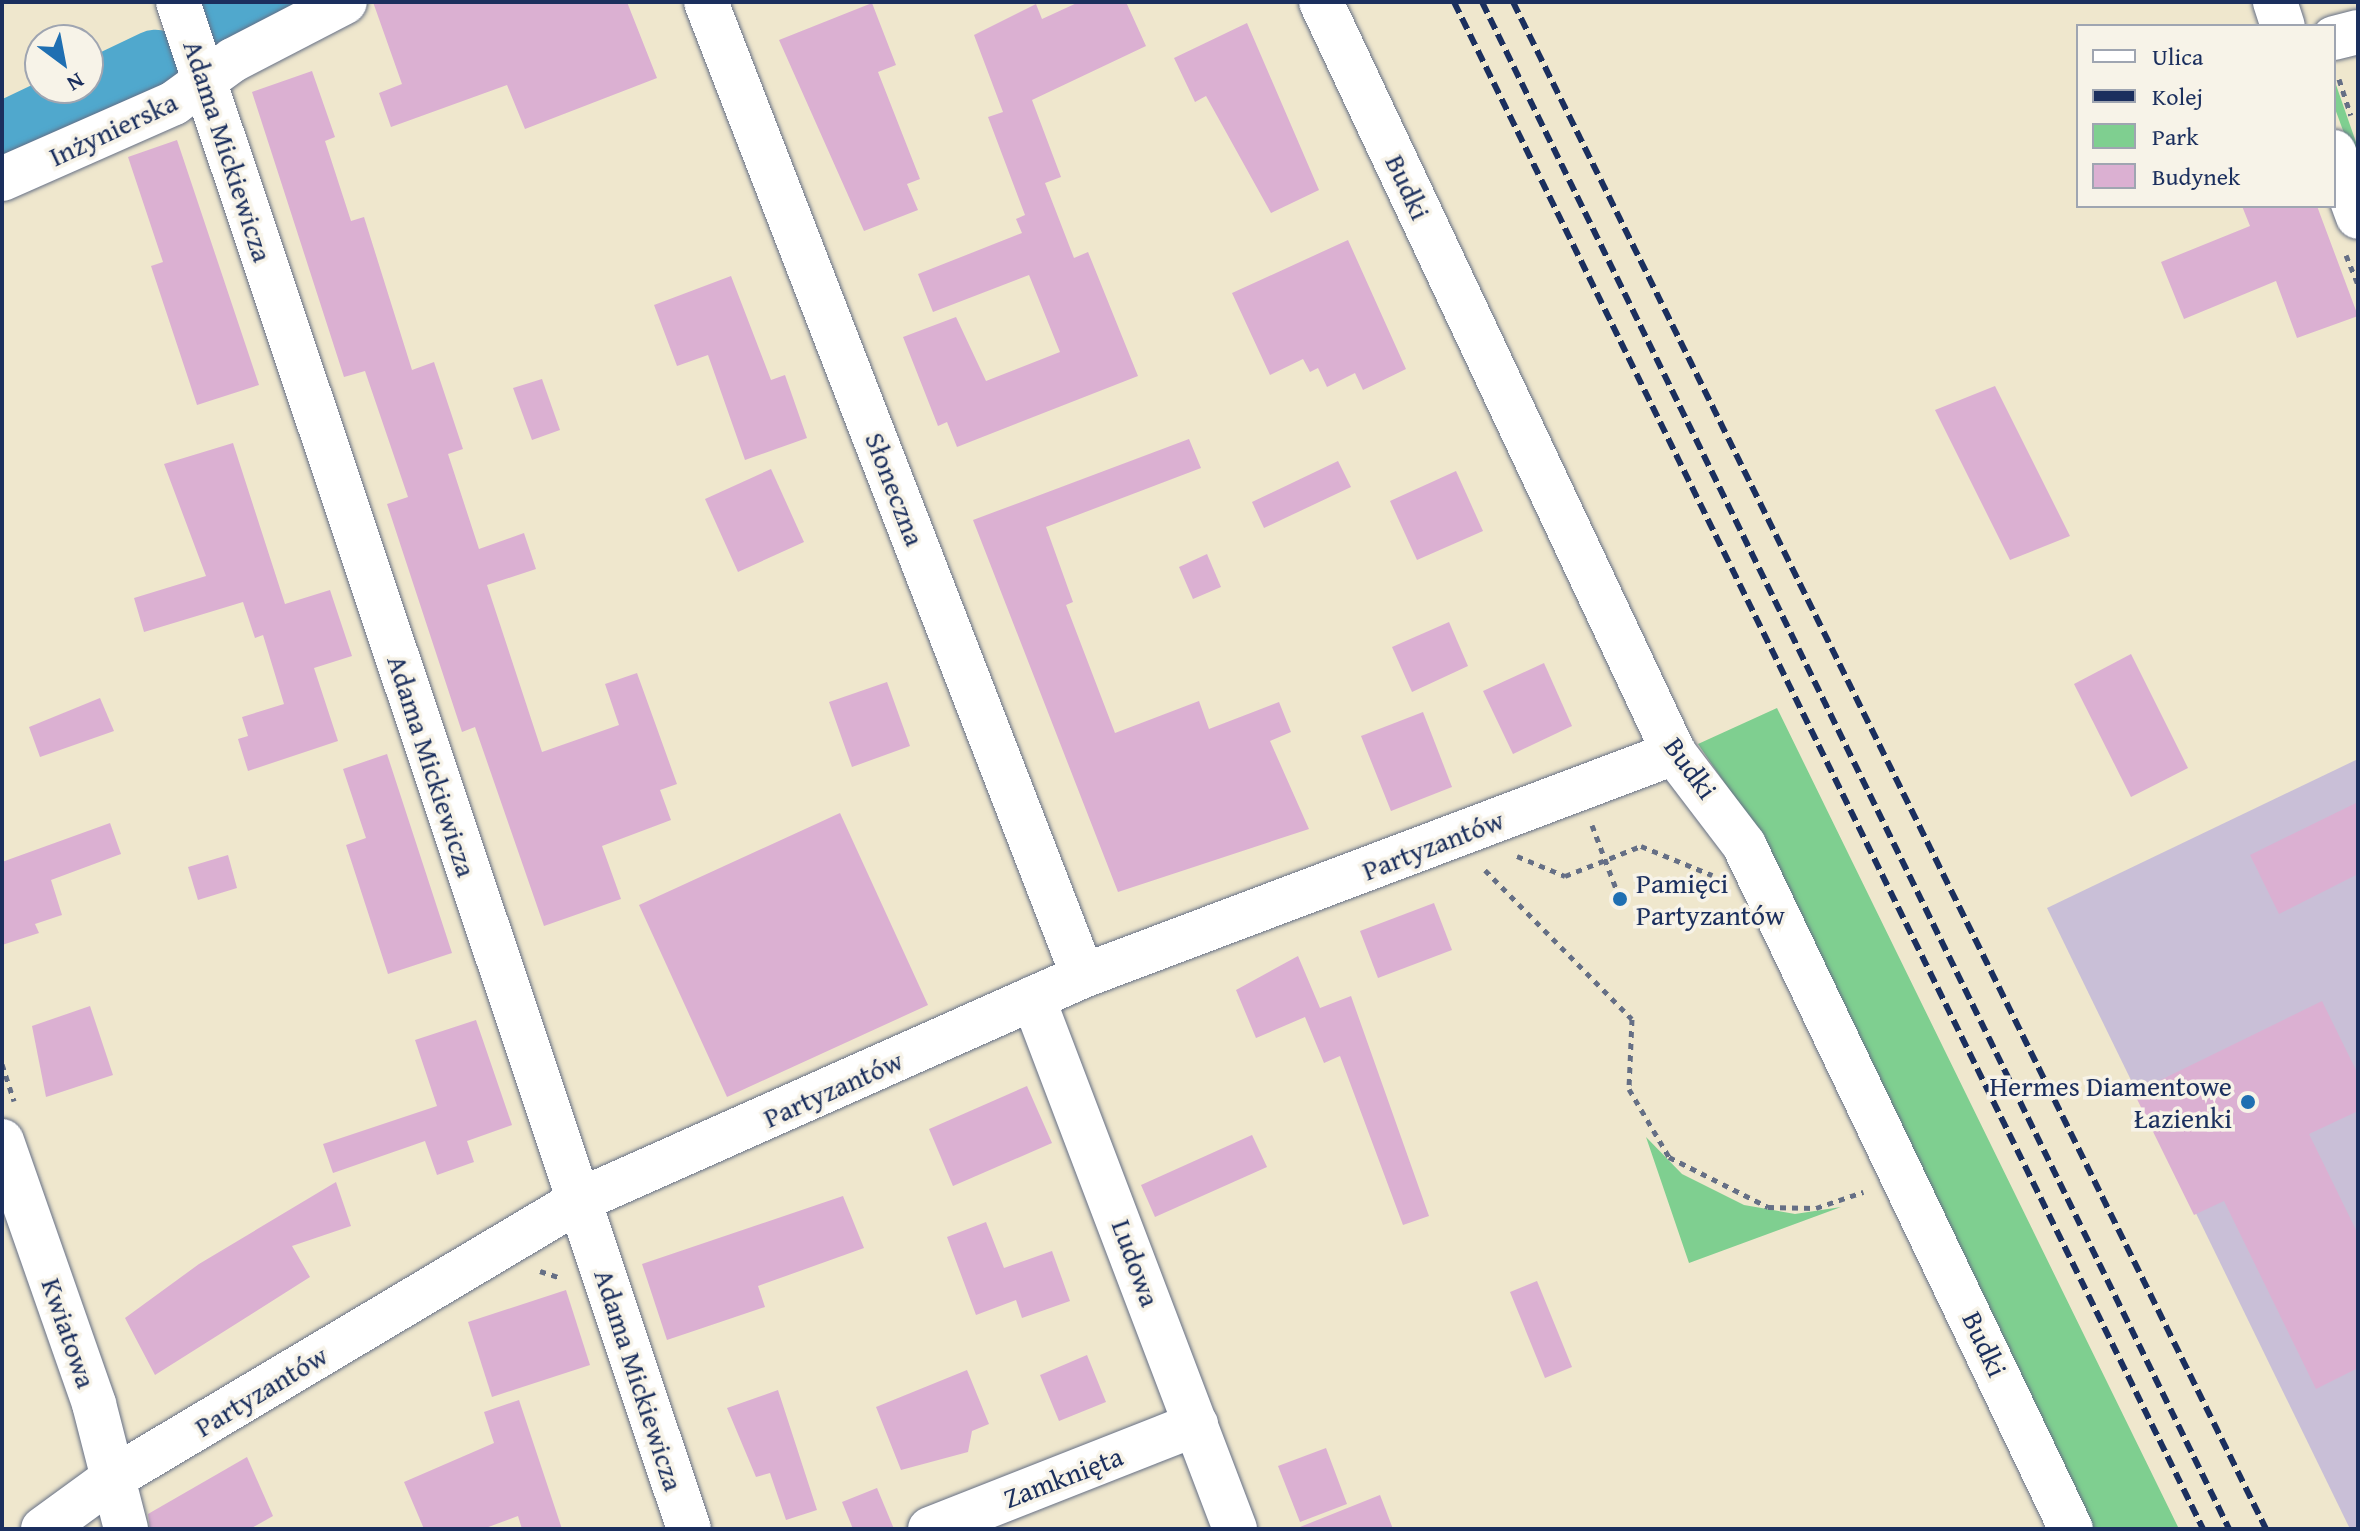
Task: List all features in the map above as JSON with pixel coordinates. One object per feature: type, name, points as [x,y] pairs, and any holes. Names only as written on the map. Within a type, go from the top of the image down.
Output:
[{"type":"street","name":"Inżynierska","points":[[2,179],[174,103],[192,44],[345,2]]},
{"type":"street","name":"Słoneczna","points":[[706,2],[1083,976]]},
{"type":"street","name":"Budki","points":[[1321,2],[1674,753],[1728,818],[1762,881],[2071,1529]]},
{"type":"street","points":[[2275,2],[2282,24]]},
{"type":"street","name":"Adama Mickiewicza","points":[[192,44],[689,1529]]},
{"type":"street","points":[[2344,137],[2358,217]]},
{"type":"street","name":"Partyzantów","points":[[43,1529],[113,1478],[580,1200],[1083,976],[1674,753]]},
{"type":"street","name":"Ludowa","points":[[1033,998],[1235,1529]]},
{"type":"street","name":"Kwiatowa","points":[[2,1141],[113,1478],[126,1529]]},
{"type":"street","name":"Zamknięta","points":[[930,1529],[1196,1424]]},
{"type":"path","points":[[2344,137],[2336,71],[2345,45]]},
{"type":"path","points":[[1580,790],[1620,899]]},
{"type":"path","points":[[1605,859],[1641,846],[1745,888],[1762,881]]},
{"type":"path","points":[[1478,862],[1632,1019],[1629,1089],[1669,1157],[1768,1207],[1800,1211],[1839,1201]]},
{"type":"path","points":[[530,1270],[566,1279],[573,1289]]},
{"type":"shaded area","points":[[2358,759],[2358,1529],[2350,1529],[2047,908]]},
{"type":"green space","points":[[2336,85],[2358,148],[2358,171],[2336,111]]},
{"type":"green space","points":[[1777,708],[2179,1529],[2093,1529],[1767,845],[1698,744]]},
{"type":"green space","points":[[1646,1137],[1682,1174],[1744,1205],[1795,1214],[1841,1207],[1689,1263]]},
{"type":"building","points":[[373,2],[627,2],[657,78],[525,129],[507,85],[391,127],[379,93],[402,84]]},
{"type":"building","points":[[1079,2],[1126,2],[1146,46],[1032,100],[1061,177],[1045,183],[1074,258],[1088,252],[1138,376],[957,447],[947,422],[938,426],[903,337],[956,317],[986,381],[1060,352],[1029,275],[933,312],[918,274],[1022,233],[1016,219],[1025,215],[988,117],[1003,112],[974,35],[1036,4],[1042,19]]},
{"type":"building","points":[[872,3],[896,65],[878,72],[920,179],[907,184],[918,210],[864,231],[779,40]]},
{"type":"building","points":[[1247,23],[1319,190],[1271,213],[1206,96],[1195,102],[1174,58]]},
{"type":"building","points":[[312,71],[335,137],[325,141],[351,221],[364,217],[412,370],[434,362],[463,449],[448,454],[479,549],[524,533],[536,569],[487,585],[542,752],[619,725],[605,684],[637,673],[677,784],[660,790],[671,820],[602,846],[621,899],[544,926],[475,727],[462,732],[387,504],[408,497],[365,371],[344,377],[252,92]]},
{"type":"building","points":[[177,140],[259,385],[197,405],[151,266],[163,262],[128,157]]},
{"type":"building","points":[[2243,208],[2318,208],[2358,316],[2297,338],[2276,281],[2184,319],[2161,262],[2250,226]]},
{"type":"building","points":[[1348,240],[1406,369],[1363,390],[1355,373],[1327,387],[1318,368],[1310,372],[1303,359],[1270,375],[1232,293]]},
{"type":"building","points":[[731,276],[771,380],[785,375],[807,438],[745,460],[708,355],[677,366],[654,305]]},
{"type":"building","points":[[542,379],[560,430],[532,440],[513,388]]},
{"type":"building","points":[[1995,386],[2070,536],[2010,560],[1935,410]]},
{"type":"building","points":[[1189,439],[1201,468],[1046,527],[1073,602],[1066,605],[1115,733],[1199,701],[1209,729],[1279,702],[1291,732],[1270,741],[1309,829],[1118,892],[973,520]]},
{"type":"building","points":[[233,443],[285,604],[330,590],[352,656],[314,668],[338,741],[248,771],[238,739],[248,736],[242,717],[284,704],[263,635],[255,638],[243,602],[144,632],[134,598],[206,576],[164,464]]},
{"type":"building","points":[[1338,461],[1351,487],[1264,528],[1252,502]]},
{"type":"building","points":[[771,469],[804,542],[738,572],[705,499]]},
{"type":"building","points":[[1456,471],[1483,531],[1417,560],[1390,501]]},
{"type":"building","points":[[1207,554],[1221,587],[1193,599],[1179,567]]},
{"type":"building","points":[[1449,622],[1468,666],[1412,692],[1392,647]]},
{"type":"building","points":[[2131,654],[2188,768],[2131,797],[2074,684]]},
{"type":"building","points":[[1544,663],[1572,726],[1513,754],[1483,691]]},
{"type":"building","points":[[887,682],[910,746],[852,767],[829,702]]},
{"type":"building","points":[[100,698],[114,731],[40,757],[29,727]]},
{"type":"building","points":[[1423,712],[1452,787],[1391,811],[1361,736]]},
{"type":"building","points":[[387,754],[452,953],[388,974],[346,845],[366,838],[343,769]]},
{"type":"building","points":[[2358,802],[2358,874],[2279,914],[2250,855]]},
{"type":"building","points":[[840,813],[928,1005],[727,1097],[639,905]]},
{"type":"building","points":[[110,823],[121,854],[51,880],[62,915],[35,924],[39,933],[2,945],[2,862]]},
{"type":"building","points":[[228,855],[237,888],[198,900],[188,867]]},
{"type":"building","points":[[1434,903],[1452,950],[1378,978],[1360,931]]},
{"type":"building","points":[[1298,956],[1320,1008],[1351,996],[1429,1216],[1403,1225],[1340,1056],[1324,1063],[1305,1017],[1256,1038],[1236,990]]},
{"type":"building","points":[[2322,1001],[2358,1074],[2358,1111],[2309,1134],[2358,1234],[2358,1368],[2316,1389],[2224,1201],[2194,1215],[2134,1093]]},
{"type":"building","points":[[90,1006],[113,1075],[46,1097],[32,1026]]},
{"type":"building","points":[[476,1020],[512,1125],[467,1141],[474,1162],[437,1175],[425,1141],[333,1173],[323,1144],[437,1106],[415,1040]]},
{"type":"building","points":[[1027,1086],[1052,1143],[953,1186],[929,1129]]},
{"type":"building","points":[[1252,1135],[1267,1167],[1155,1217],[1141,1185]]},
{"type":"building","points":[[336,1182],[351,1226],[292,1246],[310,1277],[155,1375],[125,1318],[199,1264]]},
{"type":"building","points":[[843,1196],[864,1248],[758,1286],[765,1307],[667,1340],[642,1264]]},
{"type":"building","points":[[986,1222],[1004,1268],[1052,1251],[1070,1301],[1022,1318],[1016,1300],[976,1315],[947,1237]]},
{"type":"building","points":[[1537,1281],[1572,1367],[1545,1378],[1510,1292]]},
{"type":"building","points":[[566,1290],[590,1365],[492,1397],[468,1322]]},
{"type":"building","points":[[1087,1355],[1106,1402],[1059,1421],[1040,1375]]},
{"type":"building","points":[[967,1370],[989,1424],[972,1431],[968,1452],[901,1470],[876,1407]]},
{"type":"building","points":[[778,1390],[817,1510],[786,1520],[770,1473],[756,1477],[727,1408]]},
{"type":"building","points":[[519,1400],[562,1529],[522,1529],[518,1516],[483,1529],[424,1529],[404,1482],[494,1443],[484,1412]]},
{"type":"building","points":[[1326,1448],[1347,1504],[1300,1522],[1278,1466]]},
{"type":"building","points":[[247,1457],[273,1516],[250,1529],[150,1529],[148,1514]]},
{"type":"building","points":[[877,1488],[894,1529],[853,1529],[842,1502]]},
{"type":"building","points":[[1380,1495],[1393,1529],[1300,1529],[1300,1527]]},
{"type":"waterway","points":[[228,21],[257,2]]},
{"type":"waterway","points":[[2,138],[155,65]]},
{"type":"railway","points":[[1454,2],[2203,1529]]},
{"type":"railway","points":[[1482,2],[2229,1529]]},
{"type":"railway","points":[[1513,2],[2266,1529]]},
{"type":"place","name":"Pamięci Partyzantów","points":[[1620,899]]},
{"type":"place","name":"Hermes Diamentowe Łazienki","points":[[2248,1102]]}]
